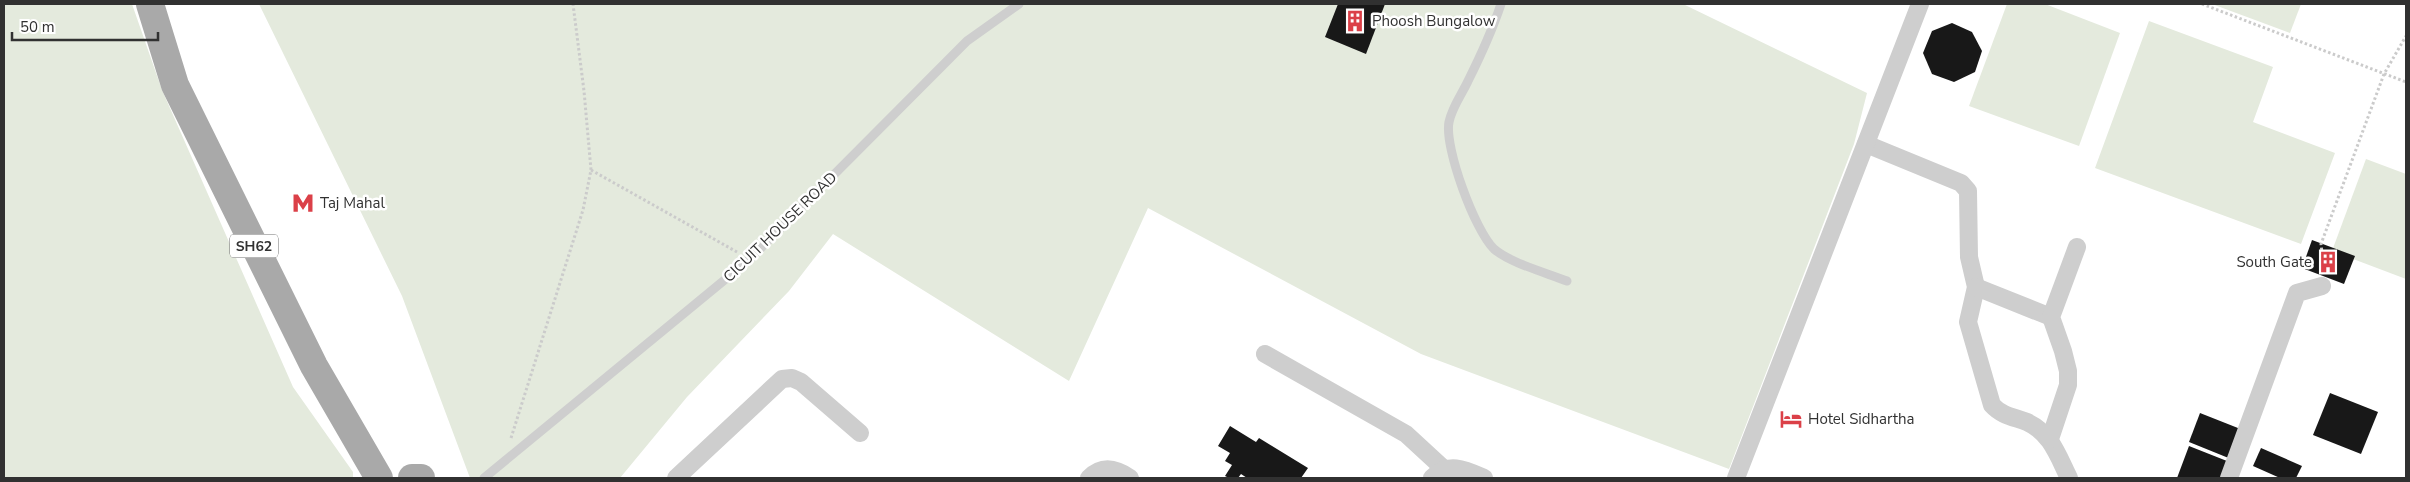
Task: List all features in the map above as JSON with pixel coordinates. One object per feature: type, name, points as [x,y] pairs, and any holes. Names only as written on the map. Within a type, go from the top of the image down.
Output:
[{"type":"main road","name":"SH62","points":[[150,4],[175,85],[314,366],[379,478]]},
{"type":"main road","points":[[412,478],[422,478]]},
{"type":"street","points":[[1736,478],[1920,4]]},
{"type":"street","points":[[1866,144],[1961,182],[1968,191],[1970,203],[1967,235],[1969,257],[1976,287],[1968,322],[1992,405],[1998,412],[2040,430],[2050,439],[2069,478]]},
{"type":"street","points":[[2050,439],[2068,385],[2068,370],[2051,317],[2077,247]]},
{"type":"street","points":[[2228,478],[2297,293],[2322,286]]},
{"type":"street","points":[[1976,287],[2051,317]]},
{"type":"street","points":[[1265,354],[1406,434],[1438,473],[1453,467],[1484,478]]},
{"type":"street","points":[[676,478],[782,379],[792,378],[801,382],[860,433]]},
{"type":"street","points":[[1089,478],[1094,473],[1106,469],[1118,470],[1130,478]]},
{"type":"lane","name":"CICUIT HOUSE ROAD","points":[[484,478],[750,259],[967,41],[1019,4]]},
{"type":"lane","points":[[1501,4],[1491,34],[1454,107],[1449,122],[1449,142],[1470,206],[1486,240],[1496,250],[1508,257],[1567,281]]},
{"type":"path","points":[[502,465],[583,210],[592,170],[573,4]]},
{"type":"path","points":[[2202,4],[2406,82]]},
{"type":"path","points":[[2322,286],[2325,277],[2321,244],[2384,74],[2406,36]]},
{"type":"path","points":[[592,170],[750,259]]},
{"type":"shaded area","points":[[4,4],[132,4],[162,90],[293,387],[353,472],[353,478],[4,478]]},
{"type":"shaded area","points":[[259,4],[1683,4],[1867,93],[1854,144],[1729,469],[1421,354],[1148,208],[1069,381],[833,234],[789,291],[687,397],[620,478],[470,478],[402,296]]},
{"type":"shaded area","points":[[2007,4],[2045,4],[2120,33],[2079,146],[1969,106]]},
{"type":"shaded area","points":[[2212,4],[2301,4],[2290,33]]},
{"type":"shaded area","points":[[2149,21],[2273,67],[2253,122],[2335,153],[2301,244],[2095,168]]},
{"type":"shaded area","points":[[2366,159],[2406,174],[2406,279],[2332,251]]},
{"type":"building","name":"Phoosh Bungalow","points":[[1338,4],[1385,4],[1366,54],[1325,37]]},
{"type":"building","points":[[1952,23],[1972,32],[1982,51],[1975,72],[1954,82],[1932,74],[1923,53],[1932,31]]},
{"type":"building","name":"South Gate","points":[[2312,240],[2355,256],[2344,284],[2302,268]]},
{"type":"building","points":[[2330,393],[2378,412],[2361,454],[2313,435]]},
{"type":"building","points":[[2200,413],[2243,430],[2231,459],[2189,442]]},
{"type":"building","points":[[1230,426],[1256,442],[1259,438],[1308,468],[1301,478],[1247,478],[1241,474],[1238,478],[1225,476],[1232,465],[1225,461],[1230,453],[1218,446]]},
{"type":"building","points":[[2189,446],[2232,463],[2226,478],[2177,478]]},
{"type":"building","points":[[2261,448],[2302,466],[2296,478],[2280,478],[2253,466]]},
{"type":"place","name":"Phoosh Bungalow","points":[[1355,21]]},
{"type":"place","name":"Taj Mahal","points":[[303,203]]},
{"type":"place","name":"South Gate","points":[[2328,262]]},
{"type":"place","name":"Hotel Sidhartha","points":[[1791,419]]}]
